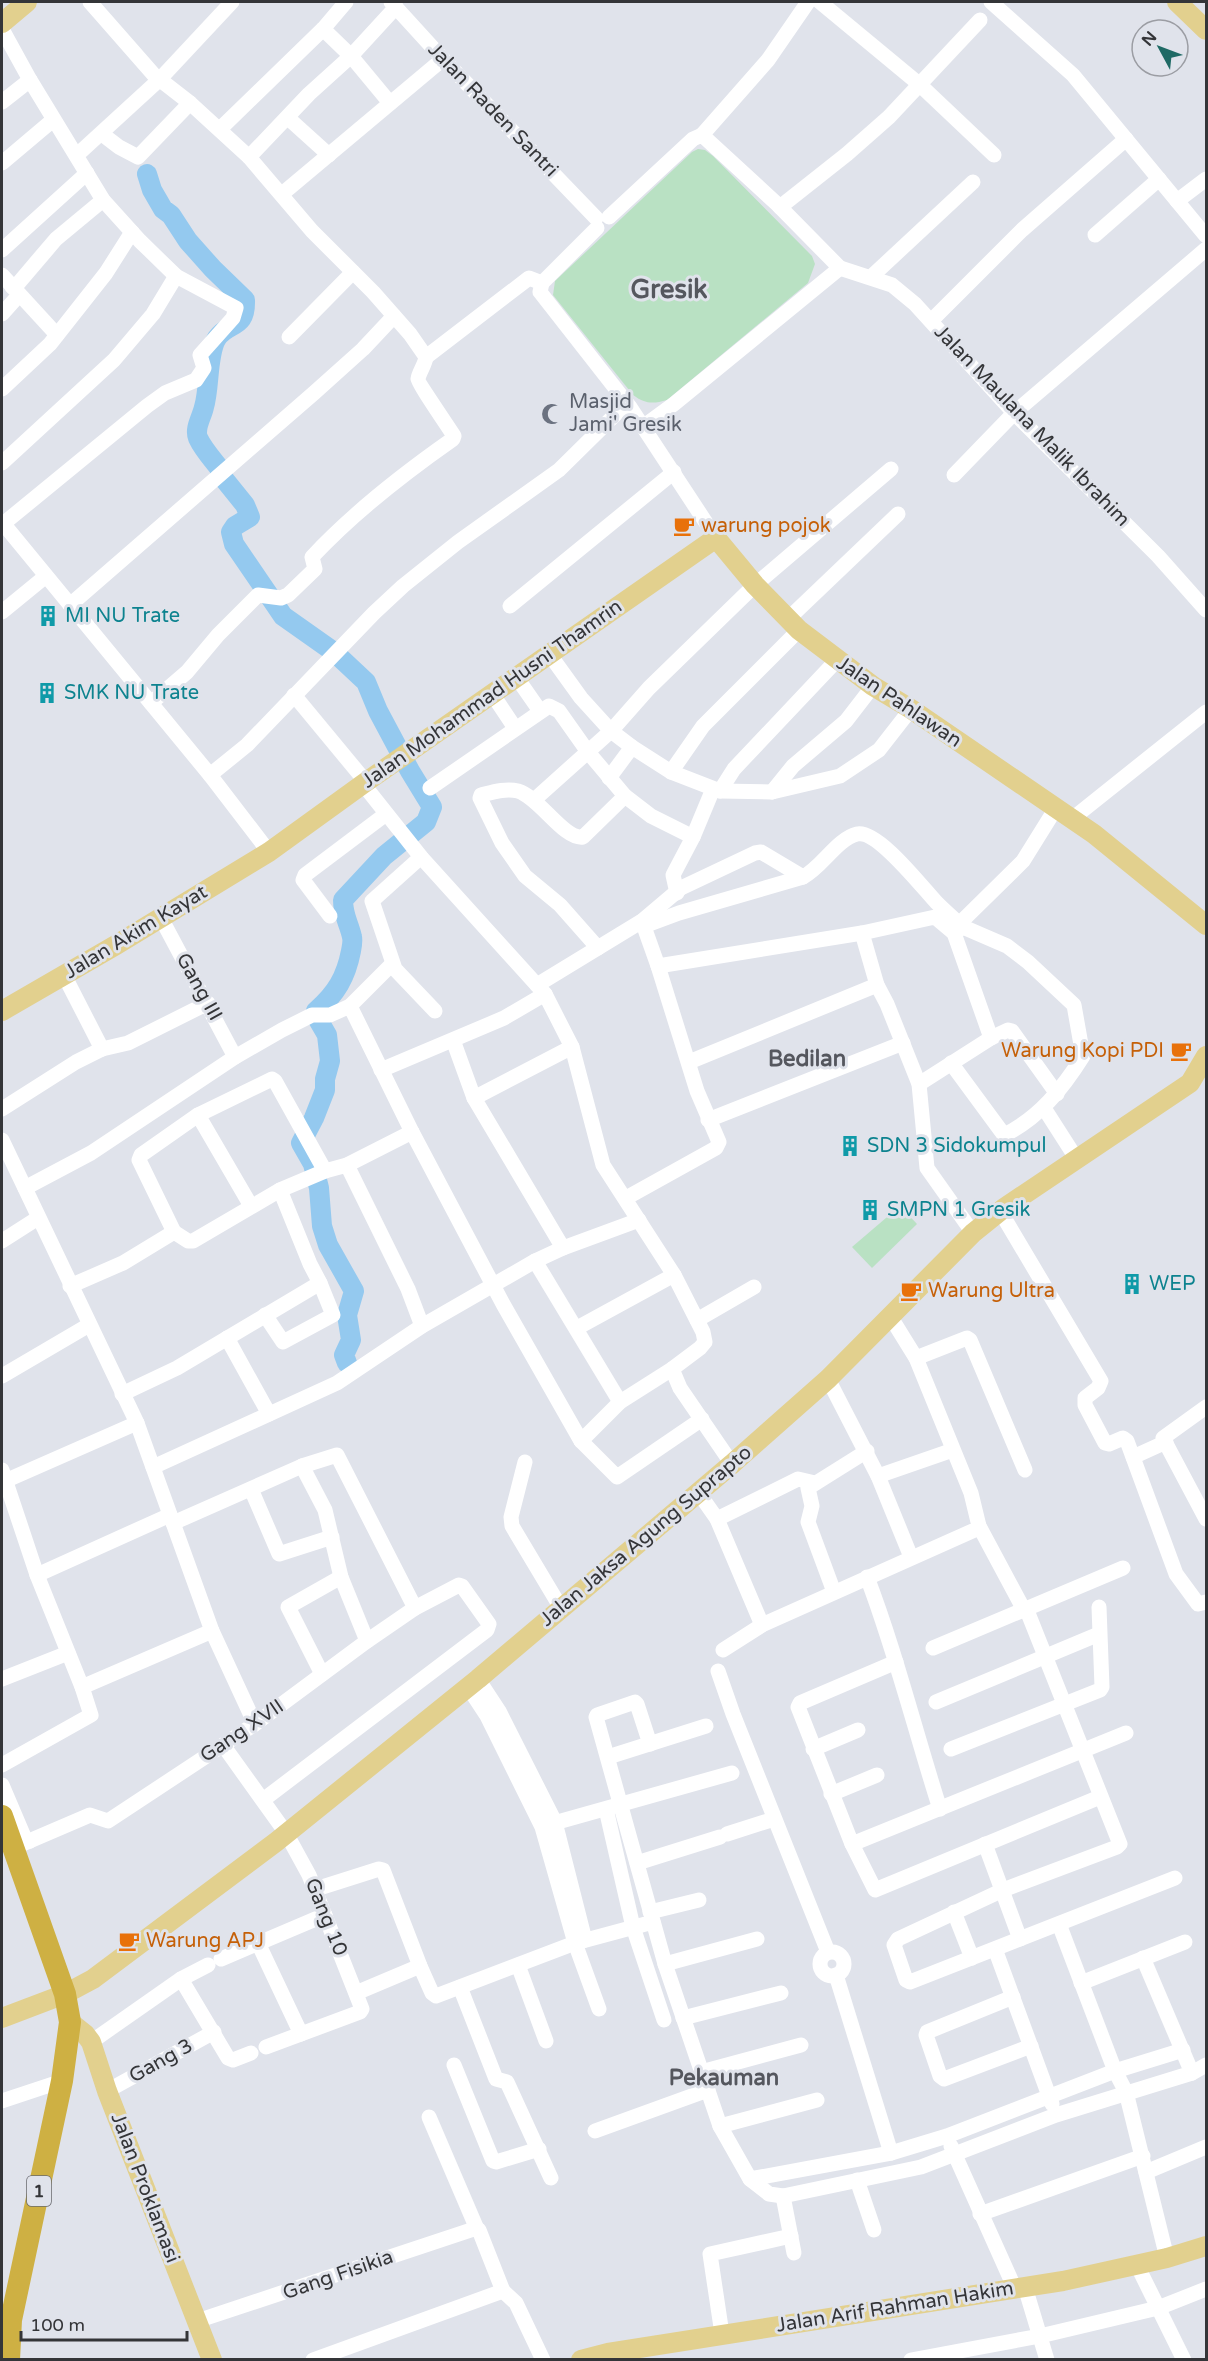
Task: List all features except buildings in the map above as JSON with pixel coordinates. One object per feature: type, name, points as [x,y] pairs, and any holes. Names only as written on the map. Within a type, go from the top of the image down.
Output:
[{"type":"highway","name":"1","points":[[2,1816],[21,1844],[65,1994],[70,2022],[62,2081],[7,2313],[9,2360]]},
{"type":"main road","points":[[2,23],[27,2]]},
{"type":"main road","points":[[1177,2],[1206,30]]},
{"type":"main road","name":"Jalan Pahlawan","points":[[716,538],[755,585],[793,625],[837,660],[1094,834],[1206,925]]},
{"type":"main road","name":"Jalan Mohammad Husni Thamrin","points":[[269,852],[364,783],[716,538]]},
{"type":"main road","name":"Jalan Akim Kayat","points":[[2,1011],[269,852]]},
{"type":"main road","name":"Jalan Jaksa Agung Suprapto","points":[[2,2018],[65,1994],[106,1970],[286,1833],[473,1683],[732,1464],[828,1379],[973,1233],[1000,1211],[1076,1158],[1190,1083],[1206,1056]]},
{"type":"main road","name":"Jalan Proklamasi","points":[[70,2022],[91,2042],[107,2091],[212,2360]]},
{"type":"main road","name":"Jalan Arif Rahman Hakim","points":[[581,2360],[645,2353],[722,2334],[1063,2281],[1167,2259],[1206,2246]]},
{"type":"street","points":[[90,2],[118,36],[160,79],[220,129],[249,157],[312,231],[394,316],[426,357]]},
{"type":"street","points":[[77,155],[160,79],[232,2]]},
{"type":"street","points":[[220,129],[323,29],[346,2]]},
{"type":"street","points":[[151,703],[187,672],[218,635],[267,595],[281,598],[288,595],[315,569],[312,557],[333,535],[410,469],[453,439],[454,436],[438,409],[419,384],[418,378],[426,357],[530,278],[542,283],[600,221],[693,139],[702,135],[768,60],[808,2]]},
{"type":"street","points":[[820,2],[919,84],[994,155]]},
{"type":"street","points":[[995,3],[1073,75],[1177,201],[1205,231]]},
{"type":"street","points":[[249,157],[309,94],[351,56],[394,4]]},
{"type":"street","name":"Jalan Raden Santri","points":[[394,4],[443,59],[600,221]]},
{"type":"street","points":[[780,207],[847,154],[888,117],[980,20]]},
{"type":"street","points":[[2,29],[53,120],[77,155],[103,200],[176,276],[236,308],[233,318],[200,355],[204,368],[196,380],[165,393],[147,406],[2,523],[210,775],[269,852]]},
{"type":"street","points":[[323,29],[351,56],[390,103]]},
{"type":"street","points":[[282,194],[443,59]]},
{"type":"street","points":[[2,102],[30,80]]},
{"type":"street","points":[[102,134],[118,147],[138,157],[190,103]]},
{"type":"street","points":[[288,118],[329,155]]},
{"type":"street","points":[[2,163],[53,120]]},
{"type":"street","points":[[644,426],[840,268],[780,207],[702,135]]},
{"type":"street","points":[[931,321],[1022,230],[1126,139]]},
{"type":"street","points":[[2,250],[87,173]]},
{"type":"street","points":[[1095,235],[1159,179]]},
{"type":"street","points":[[1177,201],[1206,179]]},
{"type":"street","points":[[871,277],[974,182]]},
{"type":"street","points":[[2,314],[16,286],[56,239],[103,200]]},
{"type":"street","points":[[2,389],[57,335],[106,273],[132,232]]},
{"type":"street","points":[[954,475],[1014,413],[1206,249]]},
{"type":"street","name":"Jalan Maulana Malik Ibrahim","points":[[840,268],[892,285],[915,304],[1014,413],[1158,556],[1206,610]]},
{"type":"street","points":[[289,337],[353,272]]},
{"type":"street","points":[[2,275],[57,335]]},
{"type":"street","points":[[2,463],[114,360],[153,314],[176,276]]},
{"type":"street","name":"Jalan Pahlawan","points":[[542,283],[540,288],[542,297],[644,426],[716,538]]},
{"type":"street","points":[[70,605],[363,349],[394,316]]},
{"type":"street","points":[[210,775],[247,745],[403,586],[458,542],[559,470],[627,403]]},
{"type":"street","points":[[534,800],[611,731],[649,688],[755,585],[891,469]]},
{"type":"street","points":[[510,606],[674,472]]},
{"type":"street","points":[[671,772],[704,726],[793,625],[898,514]]},
{"type":"street","points":[[2,612],[46,576]]},
{"type":"street","points":[[550,655],[581,698],[611,731],[671,772],[716,790],[772,792],[800,787],[845,774],[879,750],[911,709]]},
{"type":"street","points":[[676,893],[673,875],[716,790],[837,660]]},
{"type":"street","points":[[517,678],[540,711]]},
{"type":"street","points":[[772,792],[793,766],[846,721],[873,686]]},
{"type":"street","points":[[294,695],[421,857],[541,990],[572,1047],[603,1165],[674,1275],[703,1332],[705,1341],[700,1348],[672,1370],[620,1402],[581,1441]]},
{"type":"street","points":[[493,695],[515,728]]},
{"type":"street","points":[[559,711],[581,698]]},
{"type":"street","points":[[430,788],[549,706],[559,711],[588,752],[625,796],[651,816],[693,837]]},
{"type":"street","points":[[959,928],[1023,861],[1064,813],[1206,712]]},
{"type":"street","points":[[609,778],[632,747]]},
{"type":"street","points":[[598,948],[560,905],[525,876],[502,843],[480,798],[481,795],[502,790],[519,791],[534,800],[571,834],[579,838],[583,837],[625,796]]},
{"type":"street","points":[[330,916],[303,880],[305,875],[386,814]]},
{"type":"street","points":[[381,1070],[504,1018],[598,948],[643,924],[803,877],[813,871],[846,840],[858,834],[867,835],[902,863],[959,928],[991,1038]]},
{"type":"street","points":[[643,924],[681,888],[758,851],[803,877]]},
{"type":"street","points":[[421,857],[372,901],[392,964],[435,1011]]},
{"type":"street","points":[[658,966],[862,933],[934,917],[1006,946],[1028,962],[1074,1005],[1083,1056],[1057,1094],[1044,1108],[1004,1135],[951,1063]]},
{"type":"street","name":"Gang III","points":[[161,918],[236,1057]]},
{"type":"street","points":[[626,1198],[716,1148],[719,1142],[708,1120],[643,924]]},
{"type":"street","points":[[862,933],[877,985],[919,1084],[927,1168],[973,1233]]},
{"type":"street","points":[[25,1188],[91,1153],[236,1057],[312,1015],[330,1015],[350,1006],[392,964]]},
{"type":"street","points":[[64,975],[102,1049]]},
{"type":"street","points":[[689,1062],[877,985]]},
{"type":"street","points":[[2,1109],[76,1062],[102,1049],[128,1043],[208,1003]]},
{"type":"street","points":[[350,1006],[412,1132],[581,1441],[617,1477],[702,1419]]},
{"type":"street","points":[[919,1084],[991,1038],[1008,1030],[1012,1031],[1057,1094]]},
{"type":"street","points":[[453,1040],[474,1098],[563,1248]]},
{"type":"street","points":[[708,1120],[903,1044]]},
{"type":"street","points":[[474,1098],[572,1047]]},
{"type":"street","points":[[324,1171],[301,1126],[272,1079],[198,1115],[139,1157],[174,1232],[188,1241],[193,1241],[280,1190],[324,1171],[347,1165],[412,1132]]},
{"type":"street","points":[[1044,1108],[1076,1158]]},
{"type":"street","points":[[198,1115],[251,1206]]},
{"type":"street","points":[[4,1150],[25,1188],[137,1423],[212,1631],[255,1724]]},
{"type":"street","points":[[347,1165],[408,1289],[422,1326]]},
{"type":"street","points":[[266,1316],[283,1342],[333,1315],[280,1190]]},
{"type":"street","points":[[1000,1211],[1101,1381],[1098,1388],[1083,1401],[1105,1443],[1125,1438],[1176,1574],[1198,1604],[1206,1602]]},
{"type":"street","points":[[2,1241],[38,1218]]},
{"type":"street","points":[[153,1467],[337,1383],[422,1326],[536,1261],[563,1248],[639,1220]]},
{"type":"street","points":[[70,1286],[123,1263],[174,1232]]},
{"type":"street","points":[[536,1261],[620,1402]]},
{"type":"street","points":[[577,1328],[674,1275]]},
{"type":"street","points":[[122,1394],[177,1368],[320,1283]]},
{"type":"street","points":[[697,1320],[754,1287]]},
{"type":"street","points":[[890,1316],[916,1358],[971,1494],[980,1526],[1025,1609],[1120,1844],[1003,1890],[895,1942],[906,1980],[910,1982],[1175,1878]]},
{"type":"street","points":[[2,1376],[89,1325]]},
{"type":"street","points":[[227,1338],[269,1414]]},
{"type":"street","points":[[916,1358],[967,1338],[970,1340],[1025,1470]]},
{"type":"street","points":[[672,1370],[680,1388],[732,1464]]},
{"type":"street","points":[[828,1379],[879,1476],[910,1557]]},
{"type":"street","points":[[1206,1407],[1163,1438],[1206,1519]]},
{"type":"street","points":[[2,1766],[90,1717],[82,1687],[37,1575],[3,1476],[137,1423]]},
{"type":"street","points":[[1133,1457],[1166,1442]]},
{"type":"street","points":[[879,1476],[952,1450]]},
{"type":"street","points":[[834,1592],[808,1522],[812,1506],[808,1488],[867,1451]]},
{"type":"street","points":[[37,1575],[303,1466],[336,1455],[415,1608]]},
{"type":"street","points":[[525,1462],[511,1517],[512,1526],[561,1608]]},
{"type":"street","points":[[303,1466],[325,1510],[341,1577],[367,1641]]},
{"type":"street","points":[[717,1519],[798,1479],[815,1483]]},
{"type":"street","points":[[251,1489],[279,1554],[332,1537]]},
{"type":"street","points":[[698,1491],[717,1519],[762,1625]]},
{"type":"street","points":[[723,1650],[762,1625],[980,1526]]},
{"type":"street","points":[[933,1648],[1123,1568]]},
{"type":"street","points":[[322,1674],[288,1606],[341,1577]]},
{"type":"street","points":[[867,1577],[887,1630],[908,1708],[940,1809]]},
{"type":"street","name":"Gang XVII","points":[[21,1844],[90,1815],[108,1821],[255,1724],[415,1608],[459,1585],[462,1586],[489,1624],[487,1630],[262,1800]]},
{"type":"street","points":[[951,1749],[1097,1692],[1102,1687],[1099,1607]]},
{"type":"street","points":[[82,1687],[212,1631]]},
{"type":"street","points":[[936,1702],[1099,1634]]},
{"type":"street","points":[[2,1679],[68,1653]]},
{"type":"street","points":[[896,1662],[800,1703],[798,1707],[852,1844],[875,1890],[1100,1797]]},
{"type":"street","points":[[718,1671],[774,1820],[828,1952],[836,1952],[842,1957],[844,1965],[836,1975],[884,2155],[882,2174]]},
{"type":"street","points":[[473,1683],[487,1716],[549,1825],[598,2009]]},
{"type":"street","points":[[650,1744],[637,1704],[634,1702],[599,1714],[596,1718],[608,1757],[613,1807],[633,1927],[664,2020]]},
{"type":"street","points":[[608,1757],[706,1726]]},
{"type":"street","points":[[813,1749],[858,1731]]},
{"type":"street","points":[[852,1844],[1126,1733]]},
{"type":"street","name":"Gang 10","points":[[223,1745],[286,1833],[316,1888],[356,1992]]},
{"type":"street","points":[[549,1825],[732,1773]]},
{"type":"street","points":[[831,1794],[877,1775]]},
{"type":"street","points":[[2,1785],[25,1839],[21,1844]]},
{"type":"street","points":[[613,1807],[637,1863],[665,1964],[720,2126],[750,2179],[769,2194],[783,2196],[921,2167],[1056,2115],[1192,2073],[1206,2065]]},
{"type":"street","points":[[637,1863],[774,1820]]},
{"type":"street","points":[[986,1844],[1020,1940]]},
{"type":"street","points":[[316,1888],[379,1869],[383,1870],[420,1966],[434,1995],[438,1996],[580,1942],[633,1927],[651,1917],[699,1900]]},
{"type":"street","points":[[954,1912],[972,1958]]},
{"type":"street","points":[[91,2042],[181,1979],[325,1914]]},
{"type":"street","points":[[1059,1924],[1115,2071],[1126,2092],[1167,2259]]},
{"type":"street","points":[[665,1964],[757,1939]]},
{"type":"street","points":[[1081,1983],[1185,1942]]},
{"type":"street","points":[[258,1943],[301,2034]]},
{"type":"street","points":[[995,1949],[1056,2115]]},
{"type":"street","points":[[1143,1958],[1192,2073]]},
{"type":"street","points":[[518,1965],[546,2041]]},
{"type":"street","points":[[266,2047],[360,2012],[362,2009],[356,1992],[420,1966]]},
{"type":"street","points":[[181,1979],[229,2059],[233,2060],[251,2053]]},
{"type":"street","points":[[460,1987],[496,2079],[507,2082],[551,2178]]},
{"type":"street","points":[[683,2018],[781,1993]]},
{"type":"street","points":[[1013,1997],[926,2033],[940,2076],[944,2079],[1032,2046]]},
{"type":"street","name":"Gang 3","points":[[107,2091],[214,2032]]},
{"type":"street","points":[[702,2072],[801,2045]]},
{"type":"street","points":[[750,2179],[884,2155],[947,2136],[1115,2071],[1183,2050]]},
{"type":"street","points":[[453,2065],[493,2161],[538,2149]]},
{"type":"street","points":[[2,2100],[62,2081]]},
{"type":"street","points":[[595,2131],[708,2090]]},
{"type":"street","points":[[720,2126],[817,2100]]},
{"type":"street","points":[[429,2117],[504,2291],[516,2303],[543,2360]]},
{"type":"street","points":[[947,2136],[980,2214],[1020,2288],[1040,2336],[1047,2360]]},
{"type":"street","points":[[912,2146],[921,2167]]},
{"type":"street","points":[[1146,2172],[1206,2147]]},
{"type":"street","points":[[980,2214],[1143,2156]]},
{"type":"street","points":[[857,2180],[874,2230]]},
{"type":"street","points":[[783,2196],[794,2253]]},
{"type":"street","name":"Gang Fisikia","points":[[197,2321],[478,2230]]},
{"type":"street","points":[[722,2334],[709,2255],[790,2236]]},
{"type":"street","points":[[1137,2265],[1184,2360]]},
{"type":"street","points":[[911,2360],[1040,2336],[1158,2308],[1206,2289]]},
{"type":"street","points":[[313,2360],[504,2291]]},
{"type":"green space","points":[[698,149],[705,150],[713,156],[812,256],[815,264],[808,283],[667,400],[645,402],[633,395],[553,295],[555,281],[692,152]]},
{"type":"green space","points":[[900,1206],[917,1224],[872,1268],[852,1247]]},
{"type":"waterway","points":[[147,174],[152,190],[163,209],[171,215],[188,241],[213,269],[245,300],[245,310],[240,321],[222,333],[214,344],[206,399],[197,430],[198,438],[220,469],[220,474],[245,505],[250,517],[235,526],[231,532],[234,544],[283,616],[334,652],[366,682],[378,711],[432,807],[426,822],[384,856],[343,900],[352,939],[349,960],[339,984],[316,1011],[316,1016],[327,1035],[330,1061],[325,1079],[325,1090],[301,1143],[313,1164],[319,1188],[322,1226],[328,1245],[354,1291],[347,1315],[351,1340],[344,1355],[347,1363]]},
{"type":"place","name":"Masjid Jami' Gresik","points":[[552,414]]},
{"type":"place","name":"warung pojok","points":[[684,526]]},
{"type":"place","name":"MI NU Trate","points":[[48,616]]},
{"type":"place","name":"SMK NU Trate","points":[[47,693]]},
{"type":"place","name":"Warung Kopi PDI","points":[[1181,1051]]},
{"type":"place","name":"SDN 3 Sidokumpul","points":[[850,1146]]},
{"type":"place","name":"SMPN 1 Gresik","points":[[870,1210]]},
{"type":"place","name":"WEP","points":[[1132,1284]]},
{"type":"place","name":"Warung Ultra","points":[[911,1291]]},
{"type":"place","name":"Warung APJ","points":[[129,1941]]},
{"type":"district","name":"Gresik","points":[[669,289]]},
{"type":"district","name":"Bedilan","points":[[807,1059]]},
{"type":"district","name":"Pekauman","points":[[724,2078]]}]
